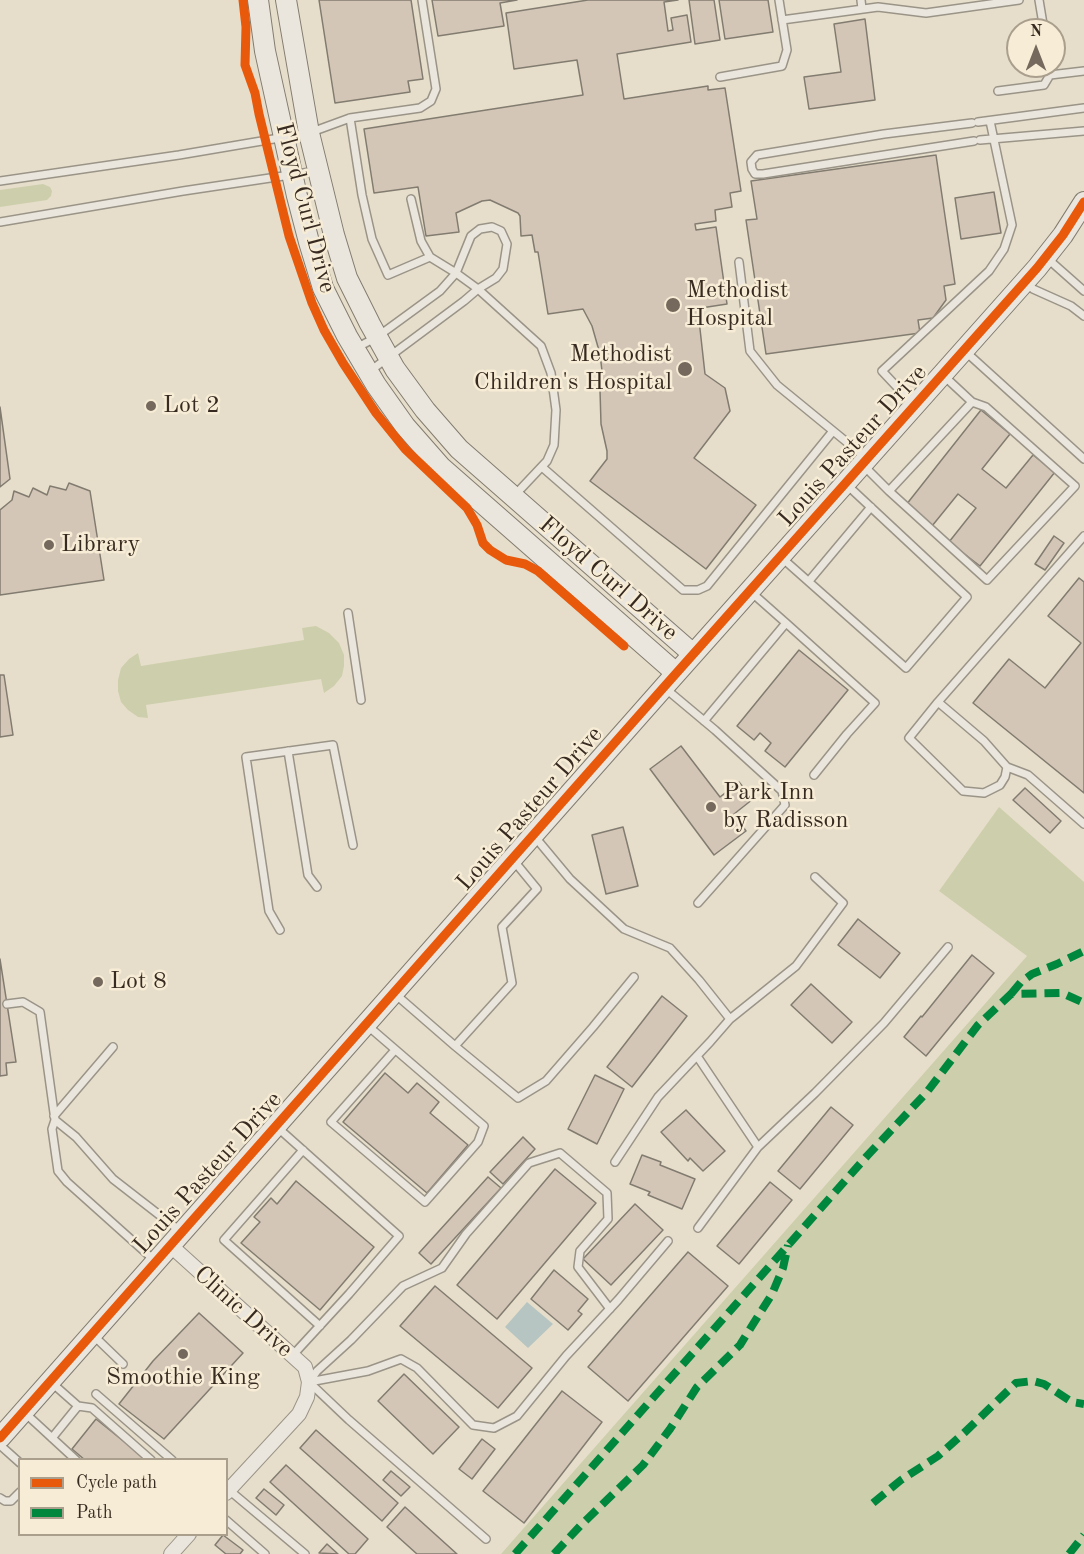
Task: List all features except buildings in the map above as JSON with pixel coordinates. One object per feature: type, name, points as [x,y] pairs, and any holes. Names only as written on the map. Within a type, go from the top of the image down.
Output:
[{"type":"street","name":"Floyd Curl Drive","points":[[258,0],[265,51],[309,242],[323,288],[368,373],[405,426],[441,466],[670,680]]},
{"type":"street","name":"Floyd Curl Drive","points":[[286,0],[309,133],[334,235],[347,278],[389,358],[425,410],[459,449],[693,654]]},
{"type":"street","name":"Louis Pasteur Drive","points":[[0,1438],[1024,283],[1063,235],[1084,202]]},
{"type":"street","name":"Clinic Drive","points":[[176,1239],[305,1367],[309,1382]]},
{"type":"street","points":[[228,1491],[299,1414],[307,1397],[309,1382]]},
{"type":"street","points":[[171,1554],[187,1536]]},
{"type":"lane","points":[[0,181],[284,138],[309,133],[350,118],[420,108],[431,100],[436,89],[422,0]]},
{"type":"lane","points":[[720,77],[783,66],[787,50],[779,0]]},
{"type":"lane","points":[[861,0],[862,9]]},
{"type":"lane","points":[[945,0],[947,10]]},
{"type":"lane","points":[[782,20],[878,7],[926,13],[987,2],[1019,0]]},
{"type":"lane","points":[[1039,0],[1042,18]]},
{"type":"lane","points":[[1066,73],[1084,71]]},
{"type":"lane","points":[[998,92],[1044,85],[1048,78]]},
{"type":"lane","points":[[1084,108],[884,134],[757,155],[751,162],[755,174],[763,174],[977,140],[1084,131]]},
{"type":"lane","points":[[350,118],[362,195],[372,239],[388,275],[430,257]]},
{"type":"lane","points":[[914,406],[882,371],[989,271],[1004,249],[1012,225],[990,121]]},
{"type":"lane","points":[[0,222],[318,171]]},
{"type":"lane","points":[[411,199],[421,241],[430,257],[478,289],[541,346],[551,373],[556,410],[554,445],[547,461],[513,496]]},
{"type":"lane","points":[[354,349],[377,337],[440,291],[456,273],[471,236],[480,229],[492,227],[501,231],[507,244],[502,269],[496,278],[478,289],[368,373]]},
{"type":"lane","points":[[1045,257],[1084,291]]},
{"type":"lane","points":[[739,262],[750,351],[777,385],[833,431],[889,490],[987,580],[1075,486],[986,407],[972,402],[942,375]]},
{"type":"lane","points":[[1024,283],[1071,306],[1084,316]]},
{"type":"lane","points":[[964,350],[1084,459]]},
{"type":"lane","points":[[889,490],[972,402]]},
{"type":"lane","points":[[542,466],[683,590],[698,590],[707,586],[833,431]]},
{"type":"lane","points":[[780,556],[906,668],[967,597],[845,483]]},
{"type":"lane","points":[[808,581],[871,507]]},
{"type":"lane","points":[[1007,767],[1005,777],[1000,784],[984,793],[963,791],[909,738],[938,702],[1083,539]]},
{"type":"lane","points":[[750,590],[875,704],[814,775]]},
{"type":"lane","points":[[348,612],[361,700]]},
{"type":"lane","points":[[704,721],[786,623]]},
{"type":"lane","points":[[670,680],[704,721],[783,791],[785,805],[698,903]]},
{"type":"lane","points":[[938,702],[984,741],[1007,767],[1028,775],[1084,824]]},
{"type":"lane","points":[[280,930],[269,911],[246,757],[333,745],[352,845]]},
{"type":"lane","points":[[288,751],[308,875],[316,887]]},
{"type":"lane","points":[[533,835],[570,879],[624,930],[670,948],[730,1019]]},
{"type":"lane","points":[[455,1046],[512,982],[502,927],[537,889],[512,859]]},
{"type":"lane","points":[[615,1162],[658,1097],[730,1019],[796,966],[843,903],[815,877]]},
{"type":"lane","points":[[698,1228],[758,1147],[884,1023],[948,947]]},
{"type":"lane","points":[[394,993],[518,1098],[546,1081],[634,977]]},
{"type":"lane","points":[[7,1004],[23,1002],[40,1012],[55,1118],[52,1129],[58,1171],[67,1182],[155,1262]]},
{"type":"lane","points":[[366,1024],[484,1126],[478,1142],[425,1202],[331,1122],[395,1050]]},
{"type":"lane","points":[[55,1118],[113,1047]]},
{"type":"lane","points":[[697,1056],[758,1147]]},
{"type":"lane","points":[[55,1118],[176,1239]]},
{"type":"lane","points":[[276,1126],[399,1236],[292,1356]]},
{"type":"lane","points":[[303,1150],[224,1240],[320,1326]]},
{"type":"lane","points":[[309,1382],[317,1371],[357,1334],[403,1286],[442,1268],[466,1234],[529,1163],[560,1152],[607,1193],[608,1219],[580,1251],[578,1268],[610,1309]]},
{"type":"lane","points":[[309,1382],[368,1371],[401,1359],[417,1368],[473,1425],[494,1428],[517,1416],[566,1356],[669,1241]]},
{"type":"lane","points":[[92,1334],[123,1364]]},
{"type":"lane","points":[[50,1381],[78,1406],[92,1408],[149,1458]]},
{"type":"lane","points":[[309,1382],[349,1420],[486,1539]]},
{"type":"lane","points":[[96,1394],[170,1458]]},
{"type":"lane","points":[[52,1438],[78,1406]]},
{"type":"lane","points":[[23,1412],[74,1458]]},
{"type":"lane","points":[[0,1445],[18,1461]]},
{"type":"lane","points":[[228,1491],[305,1554]]},
{"type":"lane","points":[[0,1497],[5,1501],[11,1501],[18,1494]]},
{"type":"lane","points":[[228,1522],[265,1554]]},
{"type":"green space","points":[[43,184],[50,187],[52,191],[47,200],[0,207],[0,190]]},
{"type":"green space","points":[[316,626],[329,633],[339,643],[344,655],[342,676],[324,693],[321,679],[146,705],[148,718],[138,717],[121,702],[118,680],[121,668],[138,653],[141,666],[304,640],[302,628]]},
{"type":"green space","points":[[999,807],[1084,882],[1084,1554],[501,1554],[1027,956],[939,891]]},
{"type":"shaded area","points":[[527,1302],[553,1324],[528,1348],[505,1327]]},
{"type":"marked path","points":[[1011,994],[1032,974],[1084,951]]},
{"type":"marked path","points":[[515,1554],[867,1156],[927,1092],[978,1025],[1011,994],[1062,993],[1084,1003]]},
{"type":"marked path","points":[[554,1554],[643,1465],[697,1387],[740,1345],[772,1294],[783,1268],[788,1245]]},
{"type":"marked path","points":[[873,1503],[901,1480],[938,1456],[1016,1383],[1033,1381],[1044,1384],[1072,1402],[1084,1404]]},
{"type":"marked path","points":[[1069,1554],[1084,1535]]},
{"type":"cycle path","points":[[243,0],[246,27],[245,65],[255,93],[289,236],[312,303],[343,363],[376,413],[405,449],[467,508],[477,525],[483,543],[506,560],[525,564],[538,571],[624,646]]},
{"type":"cycle path","points":[[0,1438],[1037,268],[1063,235],[1084,202]]},
{"type":"place","name":"Methodist Hospital","points":[[673,305]]},
{"type":"place","name":"Methodist Children's Hospital","points":[[685,369]]},
{"type":"place","name":"Lot 2","points":[[151,406]]},
{"type":"place","name":"Library","points":[[49,545]]},
{"type":"place","name":"Park Inn by Radisson","points":[[711,807]]},
{"type":"place","name":"Lot 8","points":[[98,982]]},
{"type":"place","name":"Smoothie King","points":[[183,1354]]}]
